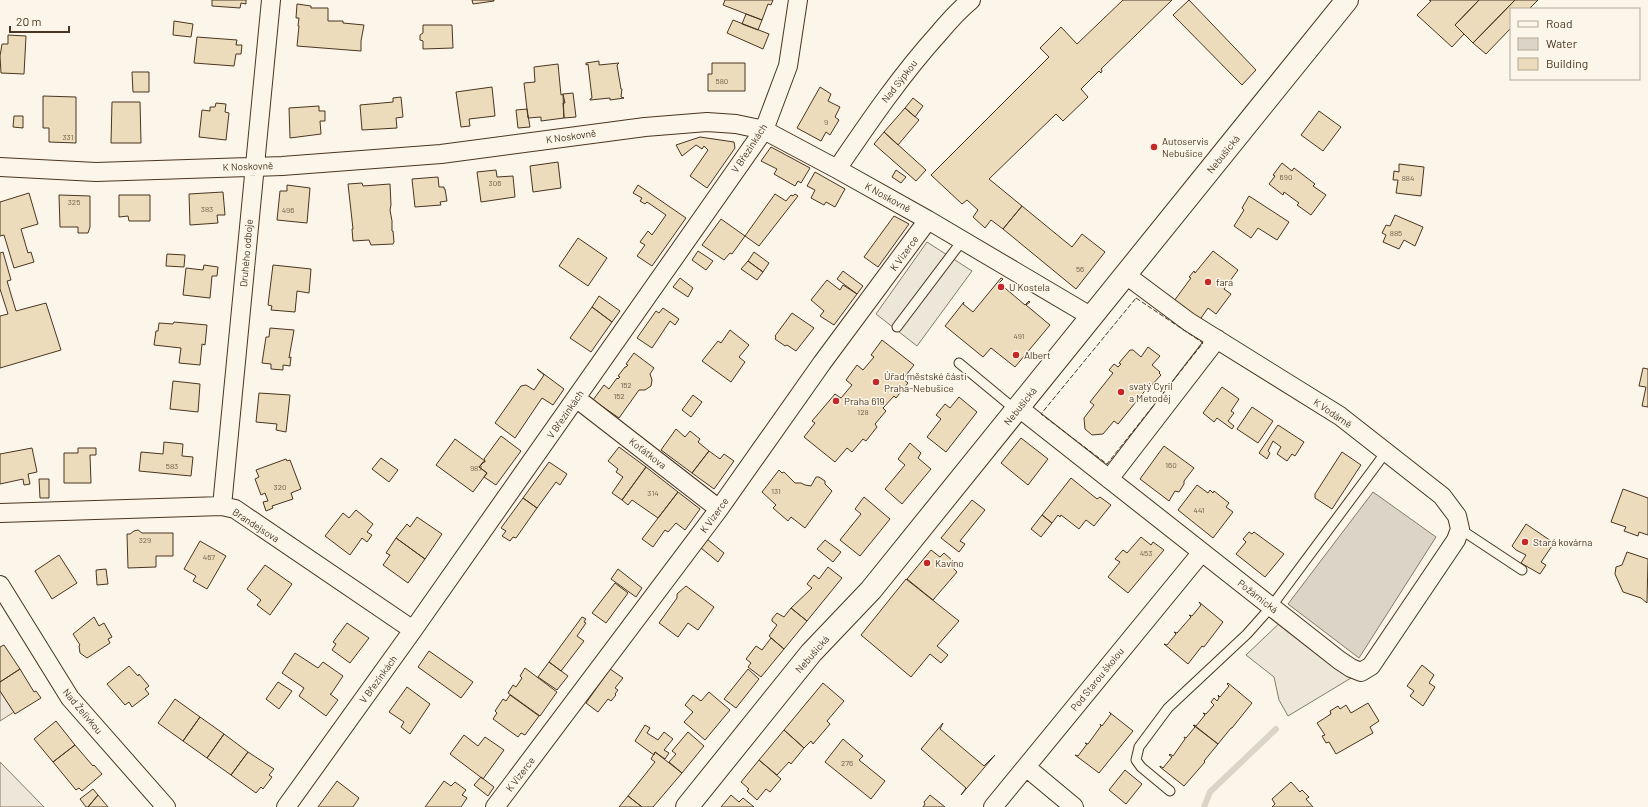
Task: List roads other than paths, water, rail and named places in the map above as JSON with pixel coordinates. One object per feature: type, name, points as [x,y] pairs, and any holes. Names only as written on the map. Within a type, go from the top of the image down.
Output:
[{"type":"street","name":"Druhého odboje","points":[[222,506],[271,0]]},
{"type":"street","name":"V Březinkách","points":[[286,807],[414,630],[764,130],[788,66],[798,0]]},
{"type":"street","name":"Nad Sýpkou","points":[[837,169],[882,103],[922,52],[962,7],[971,0]]},
{"type":"street","name":"Nebušická","points":[[687,807],[811,653],[870,590],[1018,409],[1347,0]]},
{"type":"street","name":"K Noskovně","points":[[0,167],[96,172],[282,166],[441,154],[645,127],[707,122],[736,124],[764,130],[837,169],[928,220],[1092,317]]},
{"type":"street","name":"K Vizerce","points":[[495,807],[719,509],[822,363],[928,220]]},
{"type":"street","name":"K Vodárně","points":[[1126,275],[1189,322],[1340,416],[1442,496],[1456,516],[1460,529]]},
{"type":"street","points":[[1109,479],[1217,339]]},
{"type":"street","name":"Koťátkova","points":[[576,398],[719,509]]},
{"type":"street","name":"Požárnická","points":[[1018,409],[1339,660],[1351,668],[1362,672],[1371,666],[1456,540],[1460,529]]},
{"type":"street","name":"Brandejsova","points":[[0,513],[222,506],[235,509],[414,630]]},
{"type":"street","name":"Pod Starou školou","points":[[993,807],[1202,552]]},
{"type":"street","name":"Nad Želivkou","points":[[0,585],[70,698],[166,807]]},
{"type":"street","points":[[1026,767],[1074,807]]},
{"type":"lane","points":[[897,328],[962,241]]},
{"type":"lane","points":[[959,363],[1018,409]]},
{"type":"lane","points":[[1170,791],[1141,767],[1136,760],[1139,747],[1168,708],[1247,634],[1271,606],[1386,452]]},
{"type":"lane","points":[[1460,529],[1522,570]]},
{"type":"water","points":[[1373,492],[1436,537],[1359,658],[1288,604]]},
{"type":"waterway","points":[[1204,807],[1210,792],[1276,729]]},
{"type":"place","name":"Autoservis Nebušice","points":[[1154,147]]},
{"type":"place","name":"fara","points":[[1208,282]]},
{"type":"place","name":"U Kostela","points":[[1001,287]]},
{"type":"place","name":"Albert","points":[[1016,355]]},
{"type":"place","name":"Úřad městské části Praha-Nebušice","points":[[876,382]]},
{"type":"place","name":"svatý Cyril a Metoděj","points":[[1121,392]]},
{"type":"place","name":"Praha 619","points":[[836,401]]},
{"type":"place","name":"Stará kovárna","points":[[1525,542]]},
{"type":"place","name":"Kavíno","points":[[927,563]]}]
